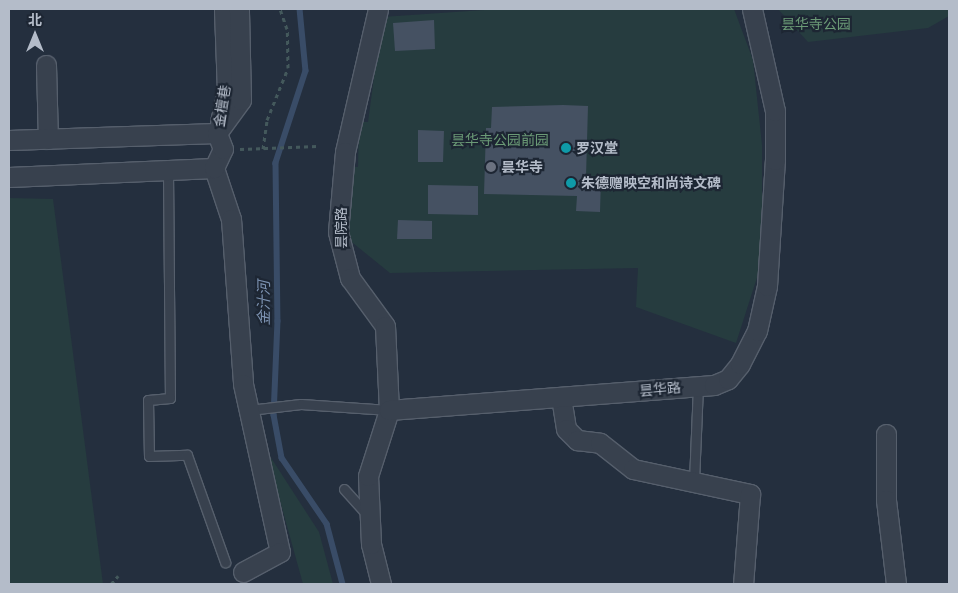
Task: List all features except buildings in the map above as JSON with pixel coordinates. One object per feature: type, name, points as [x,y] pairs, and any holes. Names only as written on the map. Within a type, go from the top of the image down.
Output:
[{"type":"street","name":"金檀巷","points":[[217,133],[227,92],[224,9]]},
{"type":"street","name":"金檀巷","points":[[217,133],[241,100],[239,9]]},
{"type":"street","name":"昙院路","points":[[378,9],[367,66],[346,152],[338,232],[350,278],[385,326],[389,410]]},
{"type":"street","name":"昙华路","points":[[389,410],[698,386],[728,379],[740,364],[756,331],[767,286],[775,111],[752,9]]},
{"type":"street","points":[[46,64],[48,139]]},
{"type":"street","points":[[9,140],[217,133],[223,149],[214,168],[231,219],[249,410],[280,552],[243,572]]},
{"type":"street","points":[[9,177],[168,172],[214,168]]},
{"type":"street","points":[[562,397],[566,429],[577,440],[600,443],[633,468],[750,494],[743,584]]},
{"type":"street","points":[[382,584],[368,516],[368,476],[389,410]]},
{"type":"street","points":[[886,434],[886,500],[896,584]]},
{"type":"lane","points":[[168,172],[170,398],[148,400],[149,456],[187,454],[225,562]]},
{"type":"lane","points":[[694,481],[698,386]]},
{"type":"lane","points":[[249,410],[301,404],[389,410]]},
{"type":"lane","points":[[344,489],[368,516]]},
{"type":"path","points":[[280,9],[287,29],[288,68],[267,120],[263,149],[317,146]]},
{"type":"path","points":[[111,584],[118,576]]},
{"type":"green space","name":"昙华寺公园前园","points":[[499,9],[734,9],[753,60],[762,145],[762,262],[736,343],[636,307],[638,268],[390,273],[348,239],[354,167],[358,167],[359,122],[368,122],[382,17]]},
{"type":"green space","name":"昙华寺公园","points":[[778,9],[949,9],[949,16],[928,28],[808,42]]},
{"type":"green space","points":[[9,198],[53,199],[103,584],[9,584]]},
{"type":"green space","points":[[266,450],[319,532],[333,584],[303,584]]},
{"type":"waterway","name":"金汁河","points":[[300,9],[306,71],[276,163],[278,321],[274,415],[282,458],[327,524],[343,584]]},
{"type":"place","name":"罗汉堂","points":[[566,148]]},
{"type":"place","name":"昙华寺","points":[[491,167]]},
{"type":"place","name":"朱德赠映空和尚诗文碑","points":[[571,183]]}]
